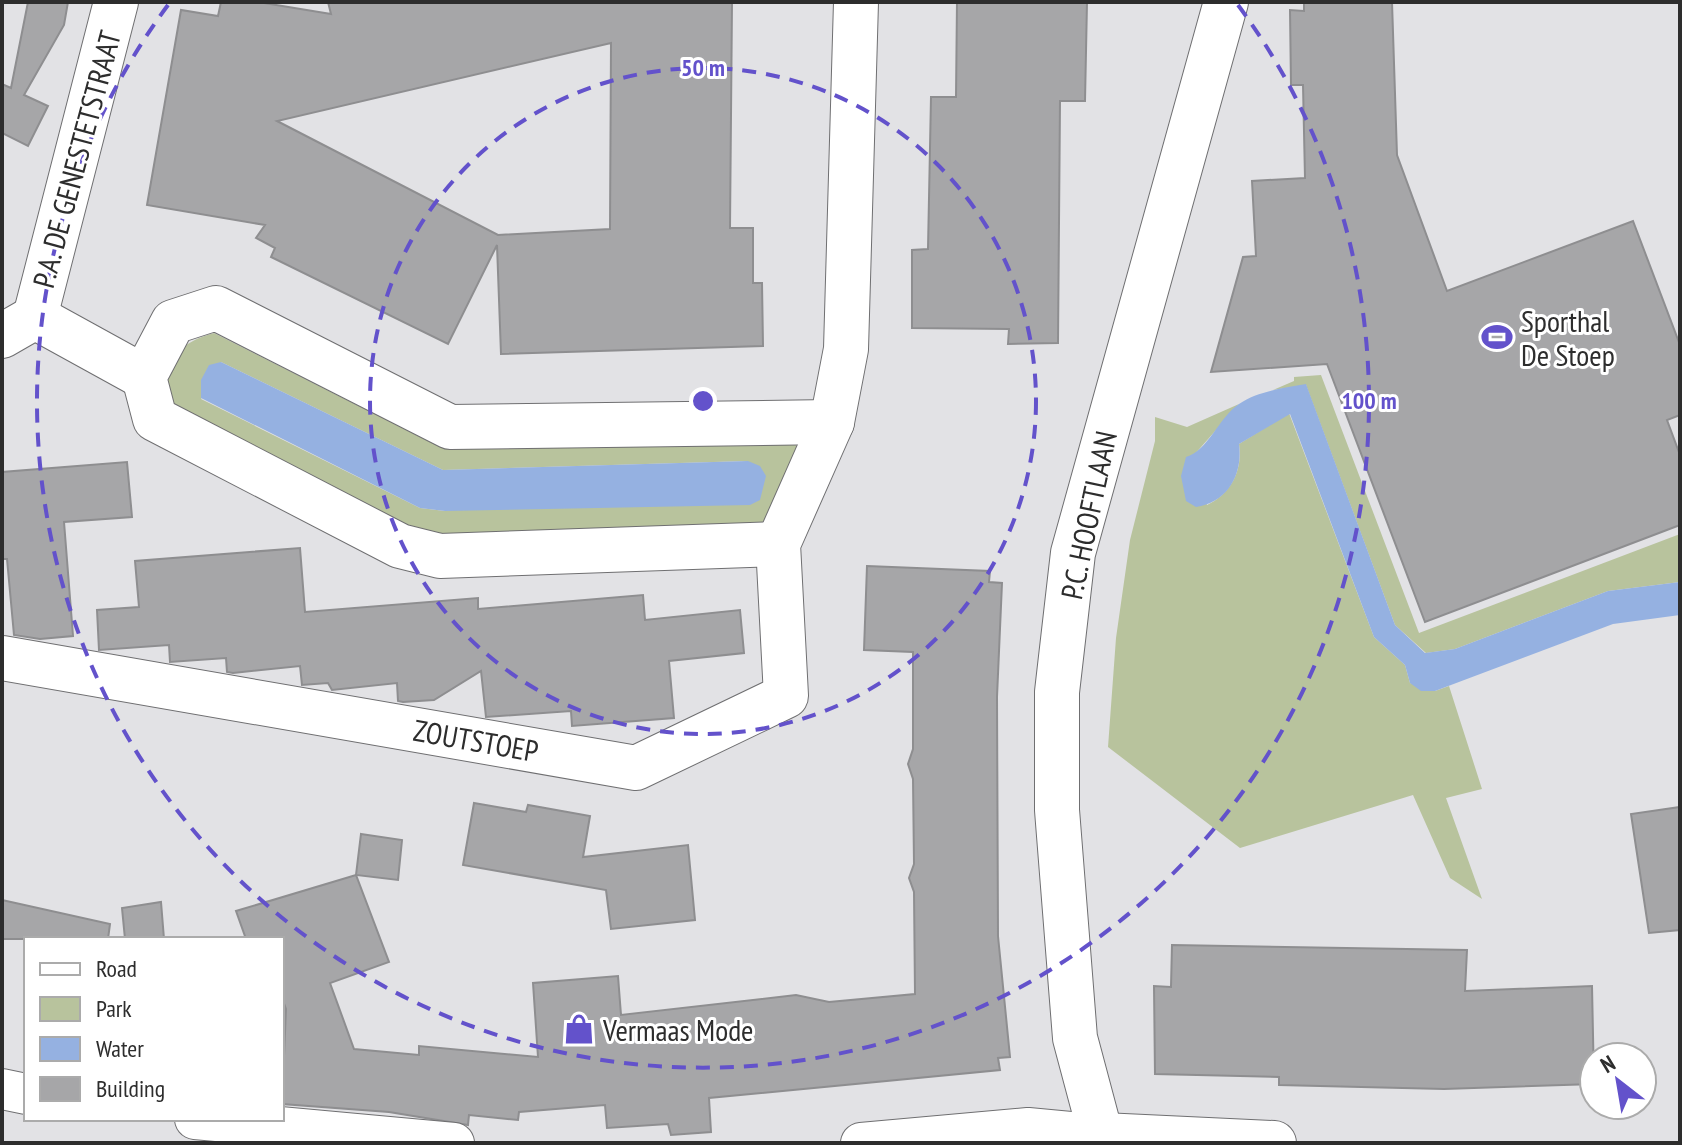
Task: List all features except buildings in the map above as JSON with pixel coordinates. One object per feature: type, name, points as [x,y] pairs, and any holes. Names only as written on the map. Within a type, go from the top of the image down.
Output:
[{"type":"street","name":"P.A. DE GENESTETSTRAAT","points":[[18,326],[116,2]]},
{"type":"street","points":[[832,422],[450,427],[216,308],[173,322],[144,377],[155,419],[400,546],[440,556],[778,544],[832,422],[846,349],[856,2]]},
{"type":"street","name":"P.C. HOOFTLAAN","points":[[1103,1139],[1075,1038],[1057,810],[1059,676],[1073,553],[1226,2]]},
{"type":"street","points":[[18,326],[144,377]]},
{"type":"street","name":"ZOUTSTOEP","points":[[2,658],[636,768],[786,696],[778,544]]},
{"type":"street","points":[[2,1089],[24,1094]]},
{"type":"street","points":[[217,1121],[454,1143]]},
{"type":"street","points":[[861,1143],[1028,1128],[1103,1139],[1274,1143]]},
{"type":"green space","points":[[214,333],[432,443],[463,449],[786,436],[805,454],[779,511],[759,524],[442,541],[172,416],[166,387],[170,363],[186,345]],"holes":[[[221,362],[443,470],[748,461],[445,511],[420,508],[201,399]]]},
{"type":"green space","points":[[1321,375],[1419,633],[1680,534],[1680,582],[1608,591],[1455,649],[1426,653],[1395,625],[1306,385],[1273,390],[1294,381],[1294,377]]},
{"type":"green space","points":[[1239,404],[1194,455],[1207,505],[1223,494],[1234,480],[1239,463],[1239,444],[1289,413],[1374,637],[1405,665],[1410,683],[1435,691],[1449,686],[1482,789],[1446,798],[1482,899],[1450,878],[1413,795],[1240,848],[1108,747],[1116,638],[1130,540],[1155,441],[1155,417],[1187,427]]},
{"type":"water","points":[[221,362],[443,470],[748,461],[760,466],[766,476],[760,500],[750,505],[445,511],[420,508],[201,398],[201,380],[209,365]]},
{"type":"water","points":[[1306,384],[1395,625],[1425,653],[1455,649],[1608,591],[1680,582],[1680,615],[1613,624],[1435,691],[1421,691],[1410,683],[1405,665],[1374,637],[1290,414],[1239,444],[1236,476],[1225,493],[1196,507],[1186,501],[1181,476],[1186,457],[1201,448],[1232,410],[1263,393]]},
{"type":"place","name":"Sporthal De Stoep","points":[[1497,337]]},
{"type":"place","name":"Vermaas Mode","points":[[579,1029]]}]
